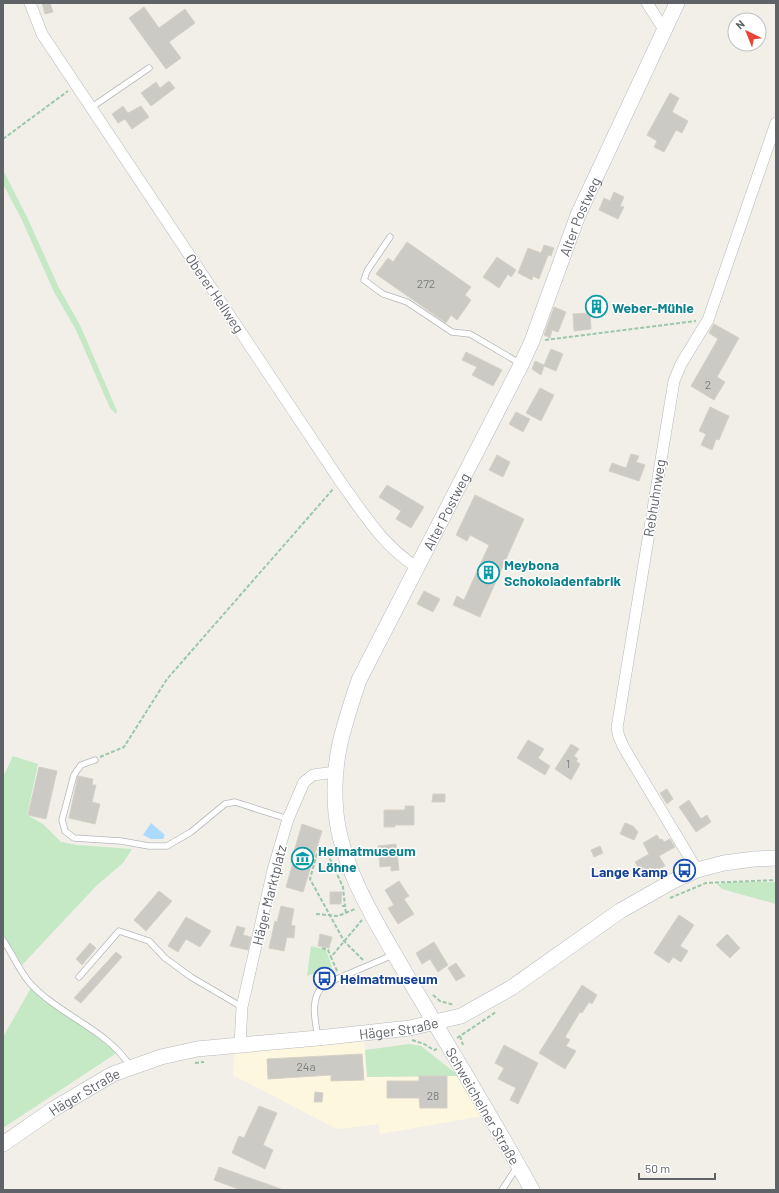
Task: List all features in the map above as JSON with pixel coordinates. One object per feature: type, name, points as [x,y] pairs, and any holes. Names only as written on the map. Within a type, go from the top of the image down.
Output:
[{"type":"street","name":"Oberer Hellweg","points":[[30,3],[42,34],[340,481],[383,540],[406,560],[418,568]]},
{"type":"street","points":[[647,3],[665,31]]},
{"type":"street","name":"Alter Postweg","points":[[435,1023],[395,954],[353,876],[337,851],[335,772],[340,737],[359,680],[418,568],[521,365],[532,341],[578,215],[677,3]]},
{"type":"street","name":"Rebhuhnweg","points":[[697,870],[624,748],[617,728],[674,381],[681,364],[708,320],[776,123]]},
{"type":"street","name":"Häger Marktplatz","points":[[240,1044],[242,1007],[273,870],[288,819],[304,782],[313,775],[335,772]]},
{"type":"street","name":"Häger Straße","points":[[3,1144],[55,1108],[112,1074],[161,1056],[196,1049],[240,1044],[318,1038],[410,1028],[461,1016],[511,988],[620,911],[673,880],[697,870],[754,859],[776,858]]},
{"type":"street","name":"Schweichelner Straße","points":[[435,1023],[532,1190]]},
{"type":"lane","points":[[92,107],[149,68]]},
{"type":"lane","points":[[390,237],[367,271],[364,280],[383,294],[407,302],[452,332],[470,334],[521,365]]},
{"type":"lane","points":[[95,760],[81,765],[74,774],[62,820],[65,831],[74,838],[121,841],[149,846],[167,846],[192,832],[225,804],[235,802],[288,819]]},
{"type":"lane","points":[[79,977],[119,931],[149,941],[164,958],[175,966],[242,1007]]},
{"type":"lane","points":[[3,940],[30,982],[50,999],[121,1052],[131,1067]]},
{"type":"lane","points":[[318,1038],[314,1016],[316,995],[319,990],[325,984],[395,954]]},
{"type":"lane","points":[[502,1190],[518,1165]]},
{"type":"path","points":[[3,139],[77,85]]},
{"type":"path","points":[[532,341],[708,320]]},
{"type":"path","points":[[95,760],[124,748],[167,679],[340,481]]},
{"type":"path","points":[[337,851],[318,850],[310,879],[344,941],[363,961],[366,967]]},
{"type":"path","points":[[337,851],[329,858],[343,887],[346,914]]},
{"type":"path","points":[[664,901],[706,883],[776,880]]},
{"type":"path","points":[[316,914],[338,916],[369,907]]},
{"type":"path","points":[[331,957],[364,918],[369,907]]},
{"type":"path","points":[[322,948],[328,950],[340,978]]},
{"type":"path","points":[[430,992],[440,1001],[455,1005],[461,1016]]},
{"type":"path","points":[[408,1039],[424,1044],[434,1050],[447,1044],[500,1009]]},
{"type":"path","points":[[193,1064],[208,1061]]},
{"type":"shaded area","points":[[364,1041],[367,1077],[459,1076],[488,1115],[380,1134],[379,1124],[337,1129],[233,1075],[235,1052]]},
{"type":"green space","points":[[3,170],[27,217],[59,288],[80,325],[117,411],[116,414],[110,408],[76,330],[54,292],[22,220],[3,184]]},
{"type":"green space","points":[[13,756],[38,764],[27,815],[43,824],[61,842],[77,845],[132,849],[123,863],[96,886],[22,965],[3,936],[3,777]]},
{"type":"green space","points":[[738,882],[776,882],[776,904],[722,889],[717,884]]},
{"type":"green space","points":[[311,946],[326,950],[332,967],[307,976]]},
{"type":"green space","points":[[31,988],[115,1051],[115,1054],[3,1128],[3,1037]]},
{"type":"green space","points":[[409,1044],[421,1046],[459,1076],[367,1077],[365,1050]]},
{"type":"water","points":[[151,823],[165,835],[163,839],[151,839],[143,835]]},
{"type":"building","points":[[42,3],[50,3],[53,12],[45,14]]},
{"type":"building","points":[[144,7],[159,28],[185,9],[195,23],[169,42],[181,58],[166,69],[129,18]]},
{"type":"building","points":[[169,81],[175,88],[151,106],[141,93],[156,82],[160,88]]},
{"type":"building","points":[[670,93],[679,98],[672,112],[688,121],[682,133],[676,130],[664,152],[654,147],[657,141],[647,135]]},
{"type":"building","points":[[123,106],[128,113],[141,106],[149,117],[132,129],[125,119],[118,123],[112,114]]},
{"type":"building","points":[[614,192],[624,197],[620,206],[624,207],[618,219],[599,210],[604,198],[610,201]]},
{"type":"building","points":[[407,242],[471,287],[465,295],[471,300],[457,320],[451,315],[446,323],[376,274],[388,258],[393,262]]},
{"type":"building","points":[[544,245],[554,248],[551,256],[548,255],[539,279],[533,276],[532,280],[518,273],[528,248],[541,253]]},
{"type":"building","points":[[497,257],[516,270],[511,277],[508,274],[499,288],[483,277]]},
{"type":"building","points":[[594,301],[600,303],[602,307],[600,311],[590,314],[591,329],[574,331],[573,314],[588,313],[590,304]]},
{"type":"building","points":[[554,307],[566,312],[558,332],[552,330],[550,338],[544,335]]},
{"type":"building","points":[[714,324],[739,338],[717,377],[725,382],[714,400],[691,386],[718,339],[709,333]]},
{"type":"building","points":[[551,349],[563,354],[556,371],[544,366],[541,375],[532,369],[535,361],[544,365]]},
{"type":"building","points":[[466,352],[502,370],[493,386],[472,375],[477,367],[462,360]]},
{"type":"building","points":[[540,388],[554,395],[541,421],[526,413]]},
{"type":"building","points":[[710,407],[729,416],[719,440],[716,439],[712,450],[701,445],[706,434],[699,431]]},
{"type":"building","points":[[516,412],[530,419],[523,432],[509,424]]},
{"type":"building","points":[[631,454],[639,456],[636,462],[645,465],[639,481],[609,471],[612,463],[626,468]]},
{"type":"building","points":[[497,455],[510,462],[503,477],[489,470]]},
{"type":"building","points":[[387,485],[424,507],[411,528],[396,519],[401,511],[379,497]]},
{"type":"building","name":"Meybona Schokoladenfabrik","points":[[475,495],[524,519],[480,617],[453,605],[457,596],[464,600],[489,545],[470,535],[467,541],[456,535]]},
{"type":"building","points":[[424,591],[440,599],[433,612],[417,604]]},
{"type":"building","points":[[528,740],[544,749],[538,758],[550,766],[545,775],[517,758]]},
{"type":"building","points":[[571,744],[579,749],[574,756],[578,759],[576,761],[580,764],[571,780],[555,769]]},
{"type":"building","points":[[39,767],[57,771],[46,819],[28,815]]},
{"type":"building","points":[[78,776],[93,779],[92,785],[96,785],[92,802],[100,804],[95,824],[69,818]]},
{"type":"building","points":[[667,789],[673,799],[667,804],[660,793]]},
{"type":"building","points":[[433,794],[445,794],[445,802],[432,802]]},
{"type":"building","points":[[689,800],[701,819],[707,815],[711,822],[696,832],[679,807]]},
{"type":"building","points":[[405,806],[414,806],[414,825],[395,825],[395,827],[384,827],[384,810],[405,810]]},
{"type":"building","points":[[625,823],[633,826],[638,832],[634,840],[620,834]]},
{"type":"building","name":"Heimatmuseum Löhne","points":[[302,824],[322,831],[303,892],[286,887],[293,863],[291,862]]},
{"type":"building","points":[[657,835],[660,840],[662,839],[664,842],[670,839],[675,847],[659,856],[665,866],[644,877],[635,862],[649,854],[643,843]]},
{"type":"building","points":[[396,844],[399,870],[391,871],[391,866],[380,867],[378,846]]},
{"type":"building","points":[[600,846],[603,853],[594,857],[591,850]]},
{"type":"building","points":[[399,881],[409,896],[404,899],[414,914],[398,924],[388,908],[394,905],[385,890]]},
{"type":"building","points":[[159,891],[172,901],[146,931],[134,920]]},
{"type":"building","points":[[330,892],[342,892],[341,904],[330,904]]},
{"type":"building","points":[[281,906],[294,909],[291,925],[295,926],[294,938],[287,937],[284,951],[269,948],[275,921],[277,922]]},
{"type":"building","points":[[679,915],[694,925],[680,946],[688,951],[681,962],[673,957],[669,963],[654,953]]},
{"type":"building","points":[[186,917],[211,931],[200,947],[186,939],[178,952],[168,946]]},
{"type":"building","points":[[237,926],[245,928],[243,935],[251,937],[248,950],[230,946]]},
{"type":"building","points":[[320,934],[332,937],[329,948],[318,946]]},
{"type":"building","points":[[727,934],[740,948],[730,958],[716,945]]},
{"type":"building","points":[[434,942],[448,965],[438,972],[430,959],[422,964],[416,953]]},
{"type":"building","points":[[90,943],[96,948],[82,965],[76,959]]},
{"type":"building","points":[[116,952],[122,957],[81,1003],[74,998]]},
{"type":"building","points":[[456,963],[465,976],[456,981],[448,968]]},
{"type":"building","points":[[582,985],[597,995],[592,1004],[589,1002],[582,1013],[580,1012],[565,1037],[570,1040],[566,1046],[576,1051],[565,1069],[539,1053]]},
{"type":"building","points":[[504,1045],[538,1063],[518,1104],[510,1100],[516,1088],[498,1079],[504,1068],[495,1063]]},
{"type":"building","points":[[362,1054],[364,1080],[331,1081],[331,1075],[268,1079],[267,1059]]},
{"type":"building","points":[[419,1076],[447,1076],[447,1108],[420,1108],[419,1098],[387,1098],[387,1081],[419,1081]]},
{"type":"building","points":[[315,1092],[323,1093],[322,1102],[314,1102]]},
{"type":"building","points":[[259,1106],[277,1113],[263,1145],[273,1150],[265,1169],[232,1153],[239,1136],[244,1138]]},
{"type":"building","points":[[219,1167],[281,1189],[241,1190],[214,1180]]},
{"type":"place","name":"Weber-Mühle","points":[[596,307]]},
{"type":"place","name":"Meybona Schokoladenfabrik","points":[[488,572]]},
{"type":"place","name":"Heimatmuseum Löhne","points":[[303,858]]},
{"type":"place","name":"Lange Kamp","points":[[684,871]]},
{"type":"place","name":"Heimatmuseum","points":[[324,978]]}]
